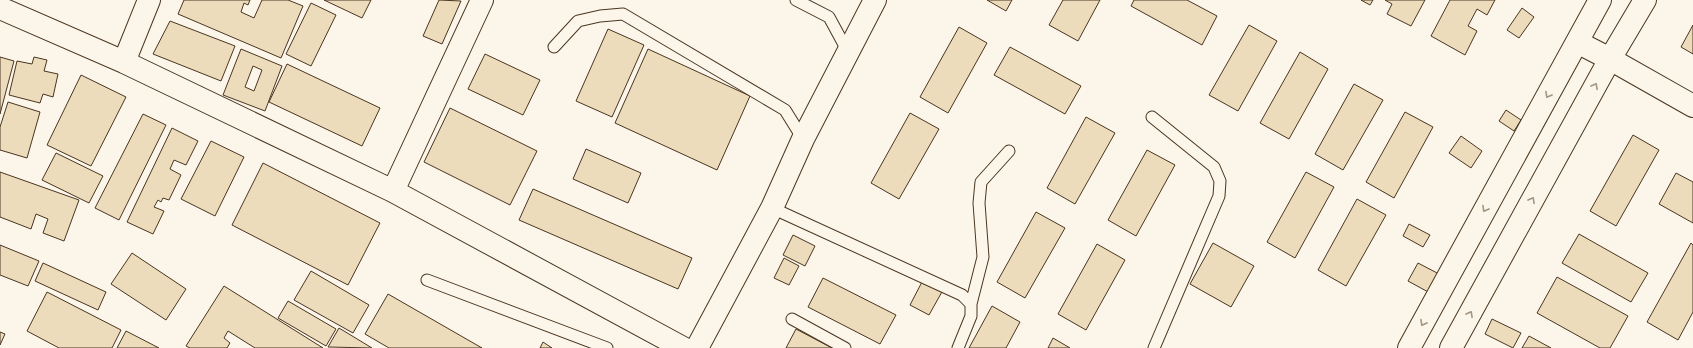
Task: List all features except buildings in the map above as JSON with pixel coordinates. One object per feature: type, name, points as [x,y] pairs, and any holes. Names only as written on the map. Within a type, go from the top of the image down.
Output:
[{"type":"street","points":[[124,62],[149,0]]},
{"type":"street","points":[[393,191],[482,0]]},
{"type":"street","points":[[697,348],[772,208],[803,139],[875,0]]},
{"type":"street","points":[[1409,348],[1600,0]]},
{"type":"street","points":[[1451,348],[1610,59],[1645,0]]},
{"type":"street","points":[[0,8],[124,62],[393,191],[683,348]]},
{"type":"street","points":[[1577,42],[1693,106]]},
{"type":"lane","points":[[796,0],[829,17],[848,52]]},
{"type":"lane","points":[[554,47],[578,21],[600,16],[623,14],[785,110],[803,139]]},
{"type":"lane","points":[[1152,117],[1214,167],[1220,181],[1219,196],[1154,348]]},
{"type":"lane","points":[[958,348],[971,316],[971,304],[983,257],[979,203],[982,182],[1009,151]]},
{"type":"lane","points":[[772,208],[962,295],[971,304]]},
{"type":"lane","points":[[427,280],[607,348]]},
{"type":"lane","points":[[792,319],[845,348]]}]
